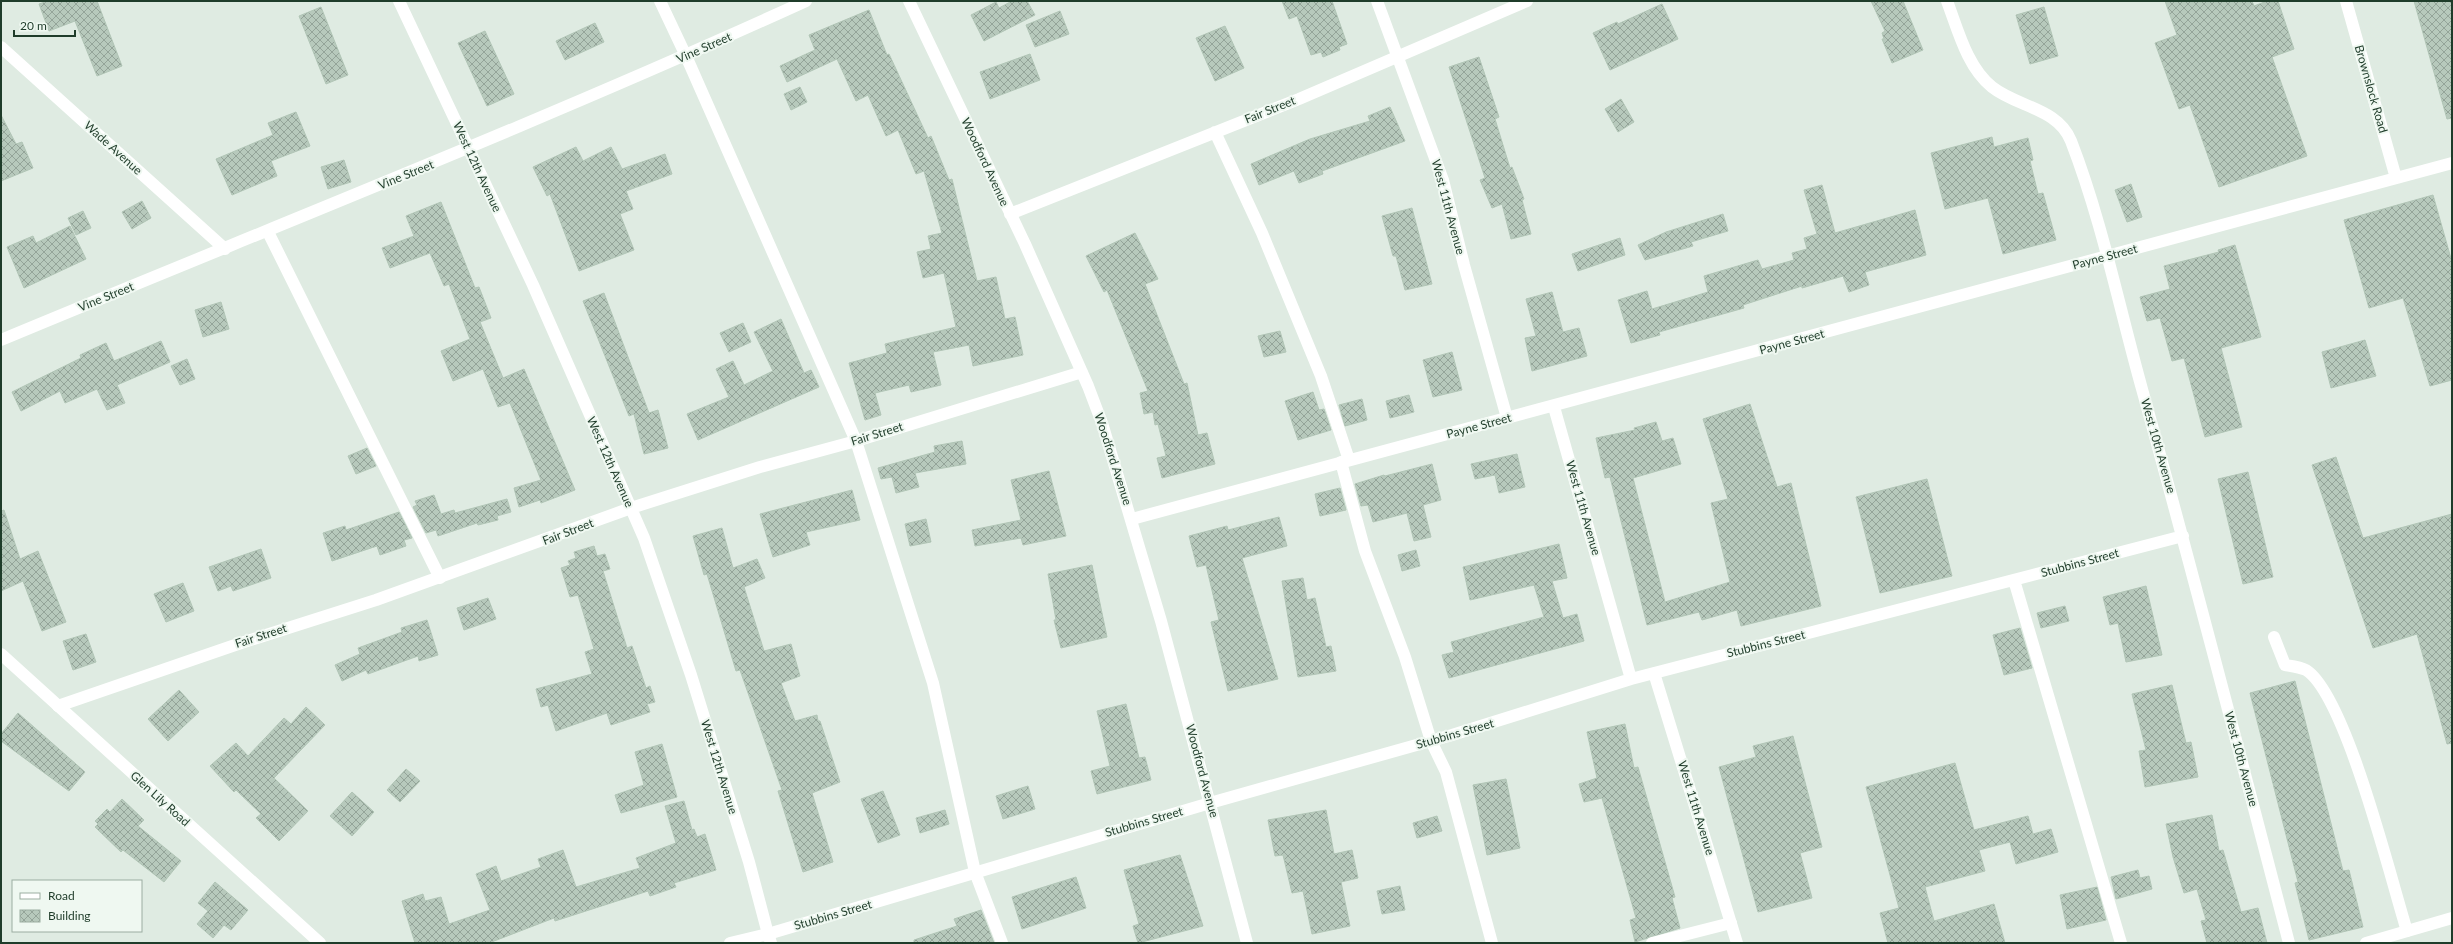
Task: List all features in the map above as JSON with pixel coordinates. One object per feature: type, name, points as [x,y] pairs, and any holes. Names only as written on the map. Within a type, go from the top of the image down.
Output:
[{"type":"street","name":"West 12th Avenue","points":[[398,1],[533,286],[631,508],[653,562],[691,675],[749,862],[769,938]]},
{"type":"street","points":[[660,1],[686,56],[856,441],[933,683],[974,872],[1002,943]]},
{"type":"street","name":"Vine Street","points":[[1,340],[468,149],[686,56],[806,1]]},
{"type":"street","name":"Woodford Avenue","points":[[909,1],[1010,214],[1082,372],[1102,423],[1132,519],[1247,943]]},
{"type":"street","name":"West 11th Avenue","points":[[1377,1],[1399,57],[1443,180],[1466,273],[1507,418]]},
{"type":"street","name":"Fair Street","points":[[1010,214],[1399,57],[1527,1]]},
{"type":"street","name":"West 10th Avenue","points":[[1947,1],[1970,57],[1991,87],[2004,95],[2046,114],[2059,124],[2070,138],[2093,204],[2106,257],[2183,536],[2289,943]]},
{"type":"street","name":"Brownslock Road","points":[[2346,1],[2396,178]]},
{"type":"street","name":"Wade Avenue","points":[[1,47],[225,249]]},
{"type":"street","points":[[1215,132],[1262,233],[1321,376],[1345,461],[1365,551],[1406,657],[1431,741],[1446,772],[1492,943]]},
{"type":"street","name":"Payne Street","points":[[1132,519],[1507,418],[1554,407],[2452,163]]},
{"type":"street","points":[[268,232],[440,578]]},
{"type":"street","name":"Fair Street","points":[[58,706],[241,642],[440,578],[631,508],[760,467],[856,441],[1082,372]]},
{"type":"street","name":"West 11th Avenue","points":[[1554,407],[1631,679]]},
{"type":"street","name":"Stubbins Street","points":[[730,943],[769,938],[974,872],[1210,803],[1431,741],[1631,679],[2183,536]]},
{"type":"street","points":[[2014,580],[2121,943]]},
{"type":"street","points":[[2274,637],[2285,665],[2305,669],[2320,684],[2350,743],[2407,931]]},
{"type":"street","name":"Glen Lily Road","points":[[1,654],[320,943]]},
{"type":"street","name":"West 11th Avenue","points":[[1654,673],[1737,943]]},
{"type":"street","points":[[2366,943],[2452,918]]},
{"type":"street","points":[[1652,943],[1731,923]]},
{"type":"building","points":[[48,1],[97,1],[122,66],[97,76],[75,21],[49,31],[39,4]]},
{"type":"building","points":[[1012,1],[1027,1],[1035,15],[984,41],[971,15],[996,2],[999,8]]},
{"type":"building","points":[[1282,1],[1332,1],[1347,44],[1339,47],[1340,50],[1323,57],[1321,52],[1311,55],[1297,16],[1289,19]]},
{"type":"building","points":[[1871,1],[1903,1],[1923,50],[1892,63],[1882,39],[1884,39],[1882,33],[1885,31]]},
{"type":"building","points":[[2165,1],[2252,1],[2254,6],[2267,1],[2278,1],[2294,49],[2272,57],[2307,156],[2219,187],[2190,105],[2179,109],[2155,43],[2177,35]]},
{"type":"building","points":[[2414,1],[2452,1],[2452,118],[2447,119]]},
{"type":"building","points":[[1662,4],[1678,39],[1610,70],[1593,33],[1617,22],[1618,24]]},
{"type":"building","points":[[321,7],[348,75],[326,84],[299,16]]},
{"type":"building","points":[[2044,7],[2058,56],[2030,64],[2016,15]]},
{"type":"building","points":[[869,10],[887,55],[889,54],[928,138],[931,136],[949,180],[952,179],[977,281],[996,277],[1005,319],[1015,317],[1023,355],[973,366],[969,345],[933,352],[941,385],[911,392],[909,385],[875,393],[881,415],[865,420],[849,363],[887,353],[885,344],[956,327],[944,273],[923,278],[917,252],[931,249],[928,236],[942,233],[924,171],[916,174],[898,130],[886,136],[868,95],[856,101],[837,59],[787,82],[780,66],[815,50],[809,35]]},
{"type":"building","points":[[1060,11],[1069,34],[1035,47],[1026,25]]},
{"type":"building","points":[[595,23],[604,42],[565,60],[556,41]]},
{"type":"building","points":[[1225,26],[1244,68],[1215,81],[1196,38]]},
{"type":"building","points":[[485,31],[514,94],[487,106],[458,43]]},
{"type":"building","points":[[1030,54],[1040,80],[990,99],[980,72]]},
{"type":"building","points":[[1479,57],[1499,117],[1495,119],[1510,168],[1512,167],[1524,199],[1522,200],[1531,234],[1511,239],[1502,204],[1492,208],[1480,180],[1485,178],[1449,67]]},
{"type":"building","points":[[800,87],[807,102],[791,110],[784,94]]},
{"type":"building","points":[[1621,99],[1634,122],[1618,132],[1605,109]]},
{"type":"building","points":[[1390,107],[1405,141],[1322,171],[1323,174],[1299,183],[1294,171],[1259,185],[1251,164],[1310,139],[1370,121],[1368,116]]},
{"type":"building","points":[[296,112],[310,146],[271,161],[277,176],[232,195],[216,159],[273,135],[268,123]]},
{"type":"building","points":[[1,115],[16,144],[22,142],[33,168],[1,181]]},
{"type":"building","points":[[1992,137],[1994,147],[2028,138],[2033,160],[2030,161],[2038,194],[2043,193],[2056,240],[2003,254],[1988,198],[1945,209],[1931,153]]},
{"type":"building","points":[[576,147],[583,161],[611,147],[622,169],[665,154],[672,174],[626,191],[633,209],[620,214],[634,250],[579,271],[550,194],[547,196],[533,167]]},
{"type":"building","points":[[344,160],[351,182],[328,189],[321,167]]},
{"type":"building","points":[[2131,184],[2142,217],[2127,222],[2115,190]]},
{"type":"building","points":[[1822,185],[1835,233],[1915,210],[1926,255],[1865,272],[1869,285],[1849,292],[1843,276],[1802,288],[1802,286],[1743,305],[1744,308],[1659,332],[1660,335],[1631,343],[1618,300],[1647,291],[1652,309],[1708,292],[1704,276],[1758,260],[1762,269],[1794,260],[1792,253],[1807,249],[1804,238],[1817,234],[1804,190]]},
{"type":"building","points":[[2433,195],[2452,262],[2452,380],[2430,386],[2403,298],[2369,308],[2344,220]]},
{"type":"building","points":[[142,201],[151,218],[132,229],[122,212]]},
{"type":"building","points":[[441,202],[475,288],[479,287],[491,318],[480,322],[503,378],[524,369],[575,490],[541,503],[540,500],[519,507],[514,488],[541,480],[510,403],[498,407],[483,369],[453,381],[441,351],[470,339],[449,284],[444,286],[430,253],[390,268],[382,248],[414,236],[406,216]]},
{"type":"building","points":[[1412,208],[1432,284],[1405,290],[1396,256],[1393,256],[1382,216]]},
{"type":"building","points":[[83,211],[91,228],[76,235],[68,218]]},
{"type":"building","points":[[1723,214],[1728,231],[1691,242],[1693,246],[1645,260],[1638,245],[1666,232]]},
{"type":"building","points":[[70,226],[86,259],[24,288],[7,247],[33,236],[36,243]]},
{"type":"building","points":[[1135,233],[1158,279],[1145,284],[1184,384],[1187,383],[1198,435],[1207,433],[1215,464],[1162,478],[1157,458],[1166,456],[1158,424],[1155,425],[1153,412],[1144,414],[1140,393],[1148,391],[1107,290],[1104,292],[1086,256]]},
{"type":"building","points":[[1620,238],[1625,255],[1578,271],[1572,254]]},
{"type":"building","points":[[2235,245],[2261,337],[2221,348],[2242,427],[2205,437],[2184,358],[2172,361],[2160,318],[2147,321],[2140,297],[2170,289],[2164,266],[2219,252],[2218,250]]},
{"type":"building","points":[[1552,292],[1563,332],[1579,328],[1587,356],[1532,371],[1525,338],[1536,336],[1526,299]]},
{"type":"building","points":[[604,293],[649,413],[658,410],[668,448],[644,454],[634,414],[629,416],[583,301]]},
{"type":"building","points":[[221,302],[229,329],[203,337],[195,310]]},
{"type":"building","points":[[781,319],[804,373],[811,370],[819,387],[698,440],[687,414],[729,397],[716,369],[733,361],[744,385],[773,371],[754,332]]},
{"type":"building","points":[[743,323],[751,342],[729,352],[720,333]]},
{"type":"building","points":[[1280,331],[1286,352],[1264,357],[1258,336]]},
{"type":"building","points":[[2365,340],[2376,376],[2331,388],[2322,352]]},
{"type":"building","points":[[161,341],[170,362],[117,385],[125,403],[107,410],[97,389],[65,403],[60,391],[21,411],[12,392],[81,358],[80,355],[106,343],[114,361]]},
{"type":"building","points":[[1452,352],[1462,390],[1433,397],[1423,360]]},
{"type":"building","points":[[187,359],[195,379],[180,385],[171,366]]},
{"type":"building","points":[[1313,392],[1319,410],[1324,409],[1331,430],[1298,440],[1285,401]]},
{"type":"building","points":[[1409,395],[1414,412],[1390,418],[1386,401]]},
{"type":"building","points":[[1362,399],[1367,420],[1345,426],[1339,405]]},
{"type":"building","points":[[1750,404],[1777,487],[1791,483],[1821,606],[1741,626],[1737,610],[1702,620],[1699,612],[1647,625],[1610,477],[1605,478],[1596,438],[1635,430],[1634,428],[1656,422],[1662,441],[1673,438],[1681,464],[1633,478],[1665,602],[1730,582],[1711,503],[1728,499],[1703,419]]},
{"type":"building","points":[[962,441],[966,464],[915,473],[919,487],[896,493],[892,477],[881,479],[878,468],[935,452],[934,446]]},
{"type":"building","points":[[367,448],[376,466],[356,474],[348,456]]},
{"type":"building","points":[[1517,454],[1525,487],[1499,493],[1495,475],[1475,479],[1471,464]]},
{"type":"building","points":[[2336,457],[2363,538],[2452,514],[2452,743],[2447,744],[2417,634],[2373,648],[2312,465]]},
{"type":"building","points":[[1432,464],[1441,500],[1423,505],[1431,537],[1414,541],[1407,513],[1373,522],[1368,505],[1361,506],[1355,484],[1384,475]]},
{"type":"building","points":[[1049,471],[1066,536],[1023,545],[1021,538],[975,546],[972,530],[1021,520],[1011,480]]},
{"type":"building","points":[[2248,472],[2273,577],[2243,584],[2218,479]]},
{"type":"building","points":[[1927,479],[1952,576],[1880,593],[1856,497]]},
{"type":"building","points":[[1340,488],[1346,510],[1320,516],[1315,494]]},
{"type":"building","points":[[852,490],[860,520],[806,532],[810,545],[773,557],[760,514]]},
{"type":"building","points":[[434,495],[441,514],[454,510],[455,513],[507,499],[511,512],[497,516],[498,520],[478,525],[477,523],[438,536],[436,530],[426,533],[413,507],[417,505],[415,501]]},
{"type":"building","points":[[4,510],[20,559],[38,551],[66,622],[42,631],[23,581],[1,591],[1,511]]},
{"type":"building","points":[[399,512],[412,538],[404,540],[406,546],[380,555],[377,546],[332,561],[323,533],[345,526],[346,530]]},
{"type":"building","points":[[1279,517],[1287,546],[1242,558],[1278,679],[1228,691],[1211,622],[1219,620],[1206,565],[1197,567],[1189,536],[1227,526],[1228,530]]},
{"type":"building","points":[[926,519],[931,542],[910,546],[905,524]]},
{"type":"building","points":[[722,528],[733,568],[757,559],[765,578],[744,587],[764,651],[791,644],[800,676],[781,683],[795,721],[817,715],[840,782],[812,793],[833,862],[803,872],[778,791],[782,790],[740,670],[736,671],[707,574],[704,575],[693,536]]},
{"type":"building","points":[[1559,544],[1567,578],[1552,581],[1563,618],[1577,614],[1584,641],[1449,678],[1442,655],[1454,652],[1451,642],[1544,617],[1534,585],[1470,600],[1463,567]]},
{"type":"building","points":[[594,546],[597,556],[605,554],[610,569],[603,571],[627,648],[632,646],[646,688],[650,686],[655,702],[647,704],[650,712],[611,725],[607,713],[556,731],[548,705],[541,707],[536,689],[592,674],[585,652],[594,649],[578,595],[570,597],[561,568],[570,565],[568,561],[576,558],[574,552]]},
{"type":"building","points":[[261,549],[271,578],[233,591],[231,586],[218,591],[209,567]]},
{"type":"building","points":[[1416,550],[1420,566],[1402,571],[1398,555]]},
{"type":"building","points":[[1092,565],[1107,637],[1061,648],[1054,620],[1056,620],[1048,574]]},
{"type":"building","points":[[1303,578],[1307,600],[1315,598],[1326,647],[1331,646],[1336,671],[1298,677],[1282,581]]},
{"type":"building","points":[[183,583],[194,611],[166,622],[154,594]]},
{"type":"building","points":[[2146,586],[2162,655],[2126,662],[2118,623],[2110,625],[2103,597]]},
{"type":"building","points":[[488,598],[496,619],[464,630],[457,608]]},
{"type":"building","points":[[2065,606],[2069,621],[2041,628],[2037,613]]},
{"type":"building","points":[[427,620],[438,655],[419,661],[418,656],[368,674],[366,670],[342,681],[335,665],[360,654],[358,648],[402,632],[401,628]]},
{"type":"building","points":[[2020,628],[2032,668],[2004,675],[1993,635]]},
{"type":"building","points":[[86,634],[96,662],[73,670],[63,641]]},
{"type":"building","points":[[2295,681],[2343,871],[2349,870],[2363,927],[2309,940],[2295,883],[2298,882],[2250,693]]},
{"type":"building","points":[[2172,685],[2186,743],[2191,742],[2198,777],[2145,787],[2139,751],[2146,750],[2132,694]]},
{"type":"building","points":[[179,690],[199,712],[168,741],[148,719]]},
{"type":"building","points":[[1126,704],[1139,758],[1145,757],[1151,780],[1097,794],[1091,771],[1110,766],[1097,711]]},
{"type":"building","points":[[306,707],[325,725],[274,778],[308,811],[279,841],[256,818],[261,814],[236,790],[234,792],[210,766],[236,743],[248,756],[284,718],[291,724]]},
{"type":"building","points":[[18,713],[85,772],[69,791],[1,741],[1,734]]},
{"type":"building","points":[[1625,724],[1634,768],[1638,767],[1675,897],[1672,898],[1680,928],[1635,942],[1630,920],[1636,918],[1602,798],[1584,802],[1579,784],[1597,778],[1587,732]]},
{"type":"building","points":[[1793,736],[1822,847],[1800,853],[1812,898],[1758,912],[1719,767],[1756,757],[1753,746]]},
{"type":"building","points":[[662,744],[677,797],[621,813],[615,795],[644,785],[635,752]]},
{"type":"building","points":[[1955,763],[1974,830],[2028,816],[2033,834],[2051,829],[2058,852],[2016,864],[2010,842],[1979,850],[1985,871],[1925,887],[1934,921],[1994,904],[2005,943],[1888,943],[1880,913],[1899,908],[1866,787]]},
{"type":"building","points":[[406,769],[420,781],[400,802],[387,790]]},
{"type":"building","points":[[1506,779],[1520,848],[1487,855],[1473,785]]},
{"type":"building","points":[[1028,786],[1035,809],[1003,819],[996,796]]},
{"type":"building","points":[[883,791],[900,835],[878,843],[861,799]]},
{"type":"building","points":[[352,792],[374,812],[352,836],[330,816]]},
{"type":"building","points":[[122,799],[144,820],[138,826],[181,861],[164,882],[123,850],[121,852],[95,827],[98,824],[95,821],[107,809],[110,812]]},
{"type":"building","points":[[684,801],[692,830],[694,829],[697,837],[705,834],[716,870],[674,883],[676,887],[650,896],[648,891],[555,921],[554,918],[489,943],[415,943],[402,901],[423,894],[425,901],[441,897],[449,924],[490,910],[476,874],[496,866],[501,881],[541,867],[538,859],[563,850],[576,887],[640,868],[636,858],[676,843],[665,806]]},
{"type":"building","points":[[945,810],[949,824],[920,833],[916,818]]},
{"type":"building","points":[[1326,810],[1334,854],[1352,850],[1358,878],[1341,882],[1350,926],[1312,934],[1303,891],[1292,893],[1283,855],[1275,856],[1268,820]]},
{"type":"building","points":[[2212,815],[2219,851],[2223,850],[2241,912],[2258,908],[2267,943],[2207,943],[2201,921],[2206,920],[2197,889],[2184,893],[2173,857],[2166,824]]},
{"type":"building","points":[[1437,816],[1442,831],[1417,838],[1413,823]]},
{"type":"building","points":[[1180,855],[1203,926],[1138,943],[1133,926],[1139,924],[1124,870]]},
{"type":"building","points":[[2138,870],[2140,878],[2149,876],[2152,889],[2116,899],[2111,877]]},
{"type":"building","points":[[1076,877],[1086,908],[1022,929],[1012,897]]},
{"type":"building","points":[[215,882],[248,910],[231,930],[224,925],[213,938],[197,924],[208,911],[198,903]]},
{"type":"building","points":[[1400,886],[1405,910],[1382,914],[1377,891]]},
{"type":"building","points":[[2097,887],[2106,920],[2067,929],[2060,895]]},
{"type":"building","points":[[981,910],[994,943],[914,943],[914,940],[957,926],[954,919]]}]
